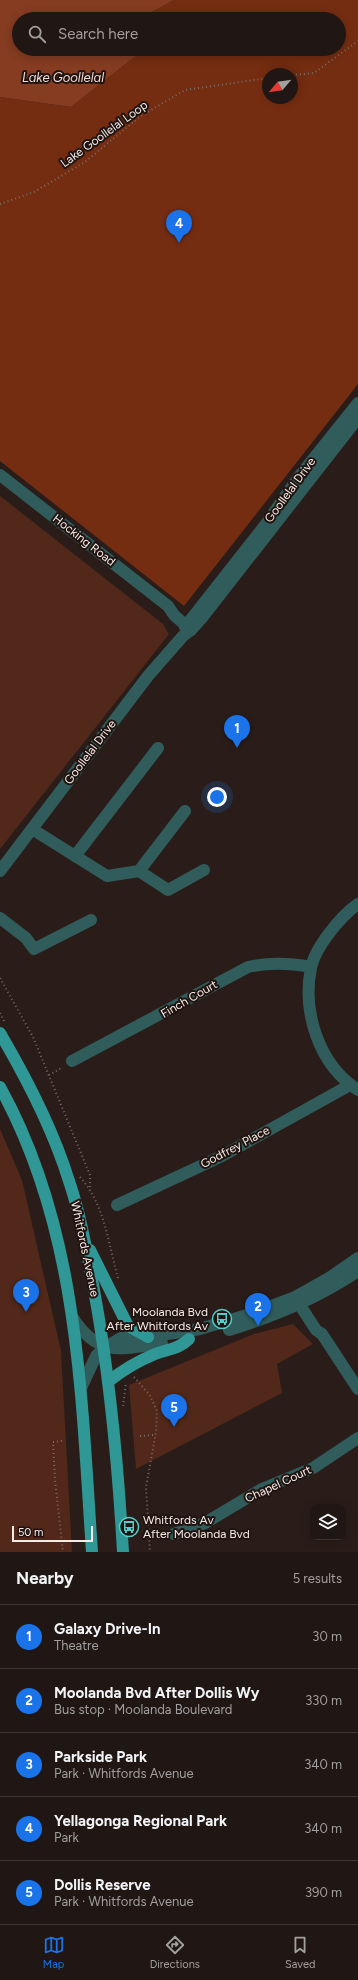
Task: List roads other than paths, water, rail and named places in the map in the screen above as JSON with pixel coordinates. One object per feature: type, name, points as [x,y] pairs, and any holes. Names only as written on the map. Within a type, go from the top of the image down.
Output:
[{"type":"main road","name":"Whitfords Avenue","points":[[0,1033],[20,1068],[50,1132],[69,1180],[85,1240],[109,1381],[123,1552]]},
{"type":"main road","name":"Whitfords Avenue","points":[[0,1087],[27,1143],[45,1191],[64,1261],[73,1318],[81,1388],[92,1552]]},
{"type":"main road","points":[[85,1240],[128,1326],[148,1337]]},
{"type":"main road","points":[[109,1381],[128,1367],[155,1355],[178,1348],[189,1339]]},
{"type":"street","name":"Goollelal Drive","points":[[190,627],[306,468],[358,403]]},
{"type":"street","name":"Goollelal Drive","points":[[0,871],[148,676],[261,544],[358,418]]},
{"type":"street","name":"Hocking Road","points":[[0,475],[168,606],[190,627]]},
{"type":"street","points":[[74,856],[158,748]]},
{"type":"street","points":[[139,871],[185,812]]},
{"type":"street","points":[[32,829],[107,876],[139,871],[168,890],[204,870]]},
{"type":"street","points":[[354,1087],[327,1058],[314,1028],[311,1015],[310,991],[311,967],[322,945],[345,915],[358,904]]},
{"type":"street","points":[[0,918],[26,938],[34,949],[91,920]]},
{"type":"street","name":"Finch Court","points":[[72,1061],[248,967],[266,963],[281,963],[311,967]]},
{"type":"street","name":"Godfrey Place","points":[[117,1205],[222,1156],[354,1087]]},
{"type":"street","points":[[81,1388],[96,1356],[104,1348],[121,1338],[148,1337],[200,1329],[222,1324],[300,1299],[358,1258]]},
{"type":"street","points":[[73,1318],[83,1332],[104,1348],[123,1349],[189,1339],[258,1321],[358,1271]]},
{"type":"street","points":[[300,1299],[322,1324],[322,1334],[358,1390]]},
{"type":"street","name":"Chapel Court","points":[[174,1534],[206,1523],[262,1489],[313,1468],[358,1438]]},
{"type":"water","name":"Lake Goollelal","points":[[0,0],[174,0],[152,12],[12,12],[12,56],[136,56],[71,107],[0,97]]},
{"type":"place","name":"Yellagonga Regional Park","points":[[179,243]]},
{"type":"place","name":"Galaxy Drive-In","points":[[237,748]]},
{"type":"place","name":"Parkside Park","points":[[26,1312]]},
{"type":"place","name":"Moolanda Bvd After Whitfords Av","points":[[222,1319]]},
{"type":"place","name":"Moolanda Bvd After Dollis Wy","points":[[258,1326]]},
{"type":"place","name":"Dollis Reserve","points":[[174,1427]]},
{"type":"place","name":"Whitfords Av After Moolanda Bvd","points":[[129,1527]]}]
